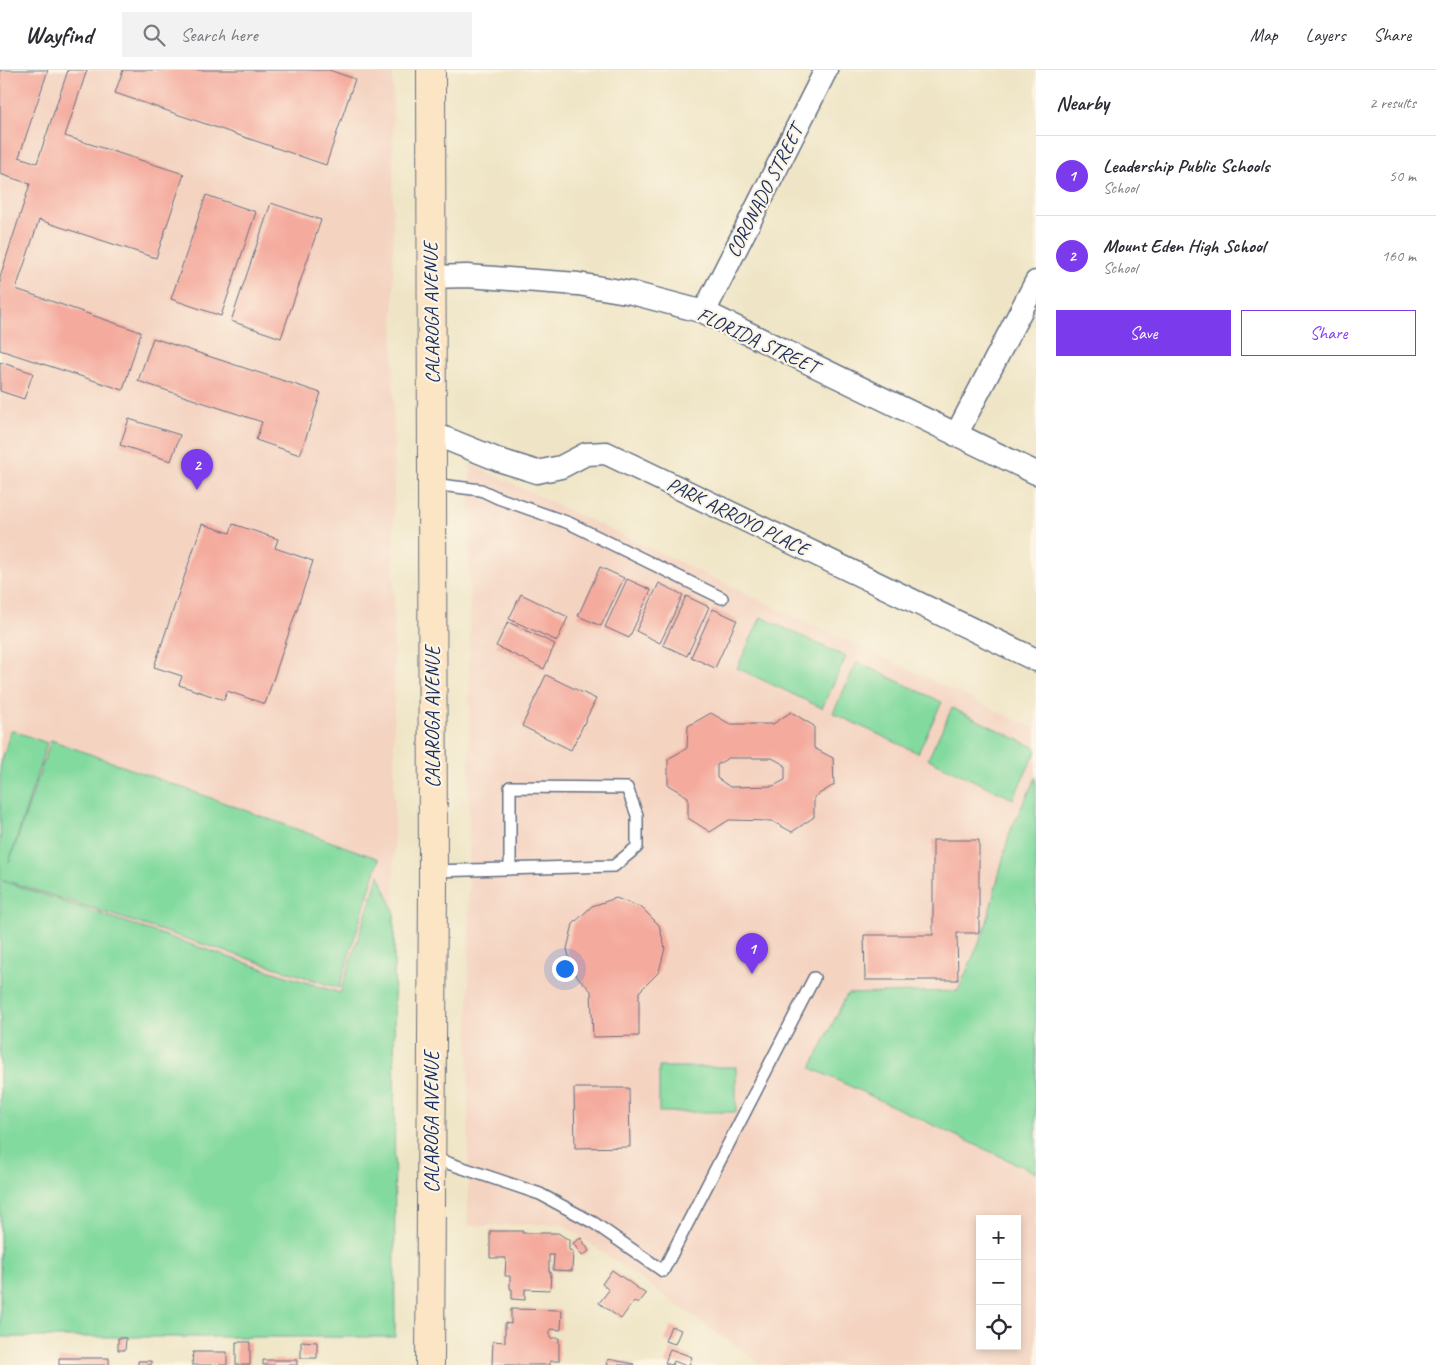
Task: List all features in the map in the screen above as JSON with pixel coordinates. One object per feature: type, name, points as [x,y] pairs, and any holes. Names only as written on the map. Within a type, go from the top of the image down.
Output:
[{"type":"street","name":"CALAROGA AVENUE","points":[[430,1365],[432,871],[431,70]]},
{"type":"street","name":"CORONADO STREET","points":[[704,312],[826,70]]},
{"type":"street","name":"FLORIDA STREET","points":[[430,277],[467,276],[578,284],[632,293],[704,312],[1036,473]]},
{"type":"street","points":[[956,435],[1036,282]]},
{"type":"street","name":"PARK ARROYO PLACE","points":[[432,433],[499,460],[537,472],[561,467],[586,454],[606,453],[1036,660]]},
{"type":"lane","points":[[432,484],[481,490],[498,498],[570,522],[722,598]]},
{"type":"lane","points":[[432,871],[510,869],[614,866],[638,847],[638,815],[628,788],[510,787],[510,869]]},
{"type":"lane","points":[[431,1157],[540,1194],[594,1223],[663,1271],[814,978]]},
{"type":"shaded area","points":[[0,70],[393,70],[395,1337],[0,1337]]},
{"type":"shaded area","points":[[470,464],[1036,729],[1036,1365],[763,1365],[562,1224],[468,1226]]},
{"type":"green space","points":[[761,617],[846,657],[822,708],[737,668]]},
{"type":"green space","points":[[857,662],[942,702],[918,753],[833,713]]},
{"type":"green space","points":[[952,708],[1036,748],[1013,799],[928,759]]},
{"type":"green space","points":[[11,730],[47,743],[9,863],[51,740],[379,859],[339,988],[3,881],[340,993],[379,875],[394,911],[395,1337],[0,1337],[0,767]]},
{"type":"green space","points":[[1036,777],[1036,1173],[811,1068],[847,994],[958,991],[985,929],[1010,831]]},
{"type":"green space","points":[[659,1067],[736,1067],[736,1112],[659,1112]]},
{"type":"building","points":[[0,70],[48,70],[19,157],[37,163],[68,70],[87,70],[65,136],[184,174],[156,258],[39,220],[16,289],[141,332],[123,390],[0,350],[0,277],[30,184],[0,174]]},
{"type":"building","points":[[123,70],[329,70],[355,79],[326,165],[115,93]]},
{"type":"building","points":[[206,195],[256,212],[221,316],[171,299]]},
{"type":"building","points":[[271,203],[321,220],[281,338],[231,321]]},
{"type":"building","points":[[153,338],[321,393],[300,455],[256,440],[262,422],[138,381]]},
{"type":"building","points":[[0,362],[33,373],[24,399],[0,391]]},
{"type":"building","points":[[129,419],[180,435],[171,461],[120,445]]},
{"type":"building","points":[[202,524],[230,533],[233,524],[278,539],[275,548],[313,561],[265,704],[227,691],[224,700],[179,685],[182,676],[154,667]]},
{"type":"building","points":[[600,567],[624,578],[601,626],[578,616]]},
{"type":"building","points":[[627,579],[651,590],[629,638],[605,627]]},
{"type":"building","points":[[659,583],[683,595],[660,643],[636,631]]},
{"type":"building","points":[[521,594],[568,617],[557,641],[509,619]]},
{"type":"building","points":[[686,596],[709,607],[687,656],[663,645]]},
{"type":"building","points":[[713,609],[737,620],[715,668],[691,657]]},
{"type":"building","points":[[508,622],[555,644],[544,669],[496,646]]},
{"type":"building","points":[[546,675],[596,699],[571,750],[522,726]]},
{"type":"building","points":[[791,712],[814,726],[814,748],[833,758],[834,785],[814,797],[814,817],[792,832],[772,821],[729,820],[710,832],[688,818],[688,797],[668,785],[668,759],[687,748],[688,726],[711,713],[730,724],[773,724]],"holes":[[[728,758],[772,758],[785,765],[785,780],[773,786],[730,787],[717,778],[717,765]]]},
{"type":"building","points":[[933,840],[979,840],[979,933],[957,933],[958,980],[865,980],[864,935],[933,935]]},
{"type":"building","points":[[616,898],[642,908],[659,925],[665,948],[659,972],[639,992],[639,1036],[593,1037],[591,991],[573,972],[567,949],[573,924],[592,906]]},
{"type":"building","points":[[574,1088],[629,1088],[630,1147],[575,1148]]},
{"type":"building","points":[[490,1231],[558,1233],[569,1240],[569,1250],[573,1251],[572,1271],[553,1270],[554,1255],[549,1255],[549,1272],[551,1272],[550,1290],[525,1289],[525,1300],[512,1299],[510,1276],[505,1276],[506,1258],[490,1258]]},
{"type":"building","points":[[581,1238],[589,1251],[582,1256],[573,1243]]},
{"type":"building","points":[[612,1270],[646,1294],[638,1304],[634,1301],[621,1319],[599,1303],[609,1290],[602,1284]]},
{"type":"building","points":[[511,1309],[562,1310],[561,1330],[550,1329],[550,1338],[559,1338],[559,1361],[550,1361],[550,1365],[492,1365],[493,1341],[505,1342],[505,1323],[511,1324]]},
{"type":"building","points":[[671,1326],[681,1330],[675,1344],[665,1341]]},
{"type":"building","points":[[118,1338],[126,1338],[125,1350],[118,1350]]},
{"type":"building","points":[[301,1341],[317,1342],[317,1358],[301,1358]]},
{"type":"building","points":[[236,1342],[250,1342],[250,1365],[236,1365]]},
{"type":"building","points":[[670,1349],[692,1357],[689,1365],[674,1361],[672,1365],[665,1363]]},
{"type":"building","points":[[193,1352],[227,1352],[227,1365],[192,1365]]},
{"type":"building","points":[[59,1358],[109,1358],[109,1365],[59,1365]]},
{"type":"building","points":[[608,1359],[634,1364],[634,1365],[607,1365]]},
{"type":"building","points":[[263,1360],[297,1360],[297,1365],[263,1365]]},
{"type":"building","points":[[138,1361],[151,1361],[151,1365],[138,1365]]},
{"type":"place","name":"Mount Eden High School","points":[[197,490]]},
{"type":"place","name":"Leadership Public Schools","points":[[752,974]]}]
